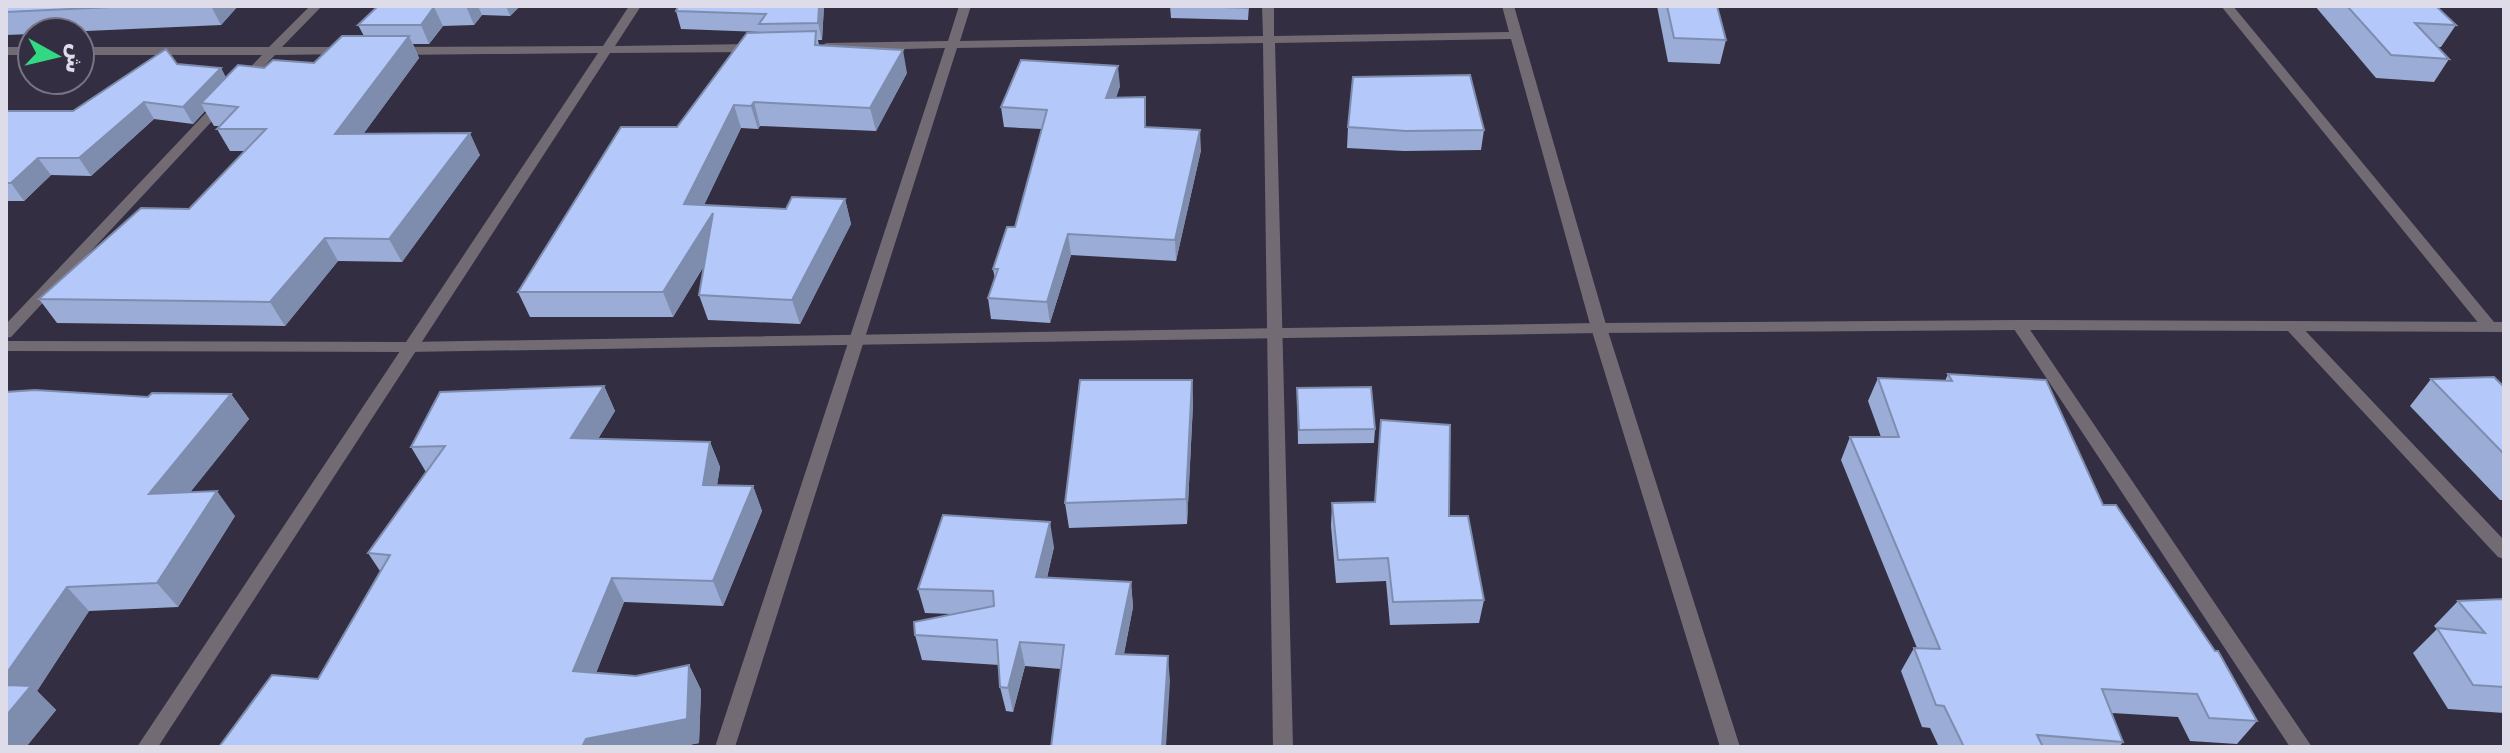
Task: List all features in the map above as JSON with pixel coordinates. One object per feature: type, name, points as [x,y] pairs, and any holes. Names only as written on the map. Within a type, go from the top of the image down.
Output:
[{"type":"street","points":[[6,333],[316,6]]},
{"type":"street","points":[[147,747],[635,6]]},
{"type":"street","points":[[725,747],[965,6]]},
{"type":"street","points":[[1268,6],[1283,747]]},
{"type":"street","points":[[1508,6],[1599,328],[1730,747]]},
{"type":"street","points":[[2227,6],[2497,327]]},
{"type":"street","points":[[812,47],[1516,35]]},
{"type":"street","points":[[382,51],[764,48]]},
{"type":"street","points":[[96,51],[366,51]]},
{"type":"street","points":[[6,346],[408,347],[1599,328],[2019,325],[2497,327]]},
{"type":"street","points":[[2019,325],[2302,747]]},
{"type":"street","points":[[2292,326],[2504,552]]},
{"type":"building","points":[[6,6],[133,6],[6,12]]},
{"type":"building","points":[[378,6],[466,6],[434,7],[421,25],[358,25]]},
{"type":"building","points":[[678,6],[819,6],[818,23],[759,24],[766,14],[676,11]]},
{"type":"building","points":[[1196,6],[1249,6],[1248,8]]},
{"type":"building","points":[[1667,6],[1717,6],[1726,40],[1674,38]]},
{"type":"building","points":[[2347,6],[2436,6],[2456,25],[2415,23],[2449,59],[2391,55]]},
{"type":"building","points":[[816,31],[815,45],[903,50],[870,108],[754,102],[751,106],[734,105],[684,204],[786,209],[792,197],[845,199],[792,300],[699,295],[713,213],[663,292],[518,292],[621,127],[677,127],[747,33]]},
{"type":"building","points":[[342,36],[409,36],[335,134],[470,133],[389,239],[325,238],[270,302],[39,299],[141,208],[189,209],[266,129],[217,129],[238,107],[201,103],[238,65],[264,68],[273,60],[314,63]]},
{"type":"building","points":[[166,49],[177,64],[221,68],[183,107],[144,102],[79,158],[38,158],[11,183],[6,183],[6,111],[73,111]]},
{"type":"building","points":[[1021,60],[1118,66],[1106,98],[1145,97],[1145,127],[1200,130],[1175,240],[1068,234],[1047,302],[988,298],[998,269],[993,269],[1007,227],[1015,227],[1047,110],[1001,107]]},
{"type":"building","points":[[1470,75],[1484,130],[1406,131],[1348,127],[1353,77]]},
{"type":"building","points":[[1948,374],[2046,380],[2103,505],[2116,505],[2215,651],[2218,651],[2257,721],[2209,718],[2197,694],[2102,689],[2123,742],[2037,735],[2043,747],[1964,747],[1944,706],[1936,705],[1914,648],[1940,649],[1850,437],[1899,437],[1878,378],[1952,381]]},
{"type":"building","points":[[2494,377],[2504,387],[2504,454],[2431,379]]},
{"type":"building","points":[[1080,380],[1192,380],[1186,499],[1065,503]]},
{"type":"building","points":[[604,386],[571,438],[710,442],[703,485],[753,486],[713,581],[612,578],[573,671],[636,676],[689,665],[687,719],[586,739],[582,747],[219,747],[272,675],[318,679],[390,555],[368,553],[445,446],[411,447],[440,392]]},
{"type":"building","points":[[1371,387],[1375,429],[1299,430],[1297,388]]},
{"type":"building","points":[[35,390],[148,397],[152,393],[231,394],[149,494],[217,491],[157,583],[67,587],[6,674],[6,392]]},
{"type":"building","points":[[1381,420],[1450,425],[1449,516],[1468,516],[1484,600],[1393,602],[1388,558],[1338,560],[1332,503],[1375,502]]},
{"type":"building","points":[[943,515],[1050,522],[1036,577],[1131,582],[1116,654],[1168,656],[1162,747],[1051,747],[1064,645],[1020,642],[1008,688],[1000,687],[997,640],[915,635],[914,622],[994,606],[993,591],[918,589]]},
{"type":"building","points":[[2504,599],[2504,687],[2473,685],[2437,628],[2485,633],[2458,601]]},
{"type":"building","points":[[6,685],[31,686],[6,716]]}]
